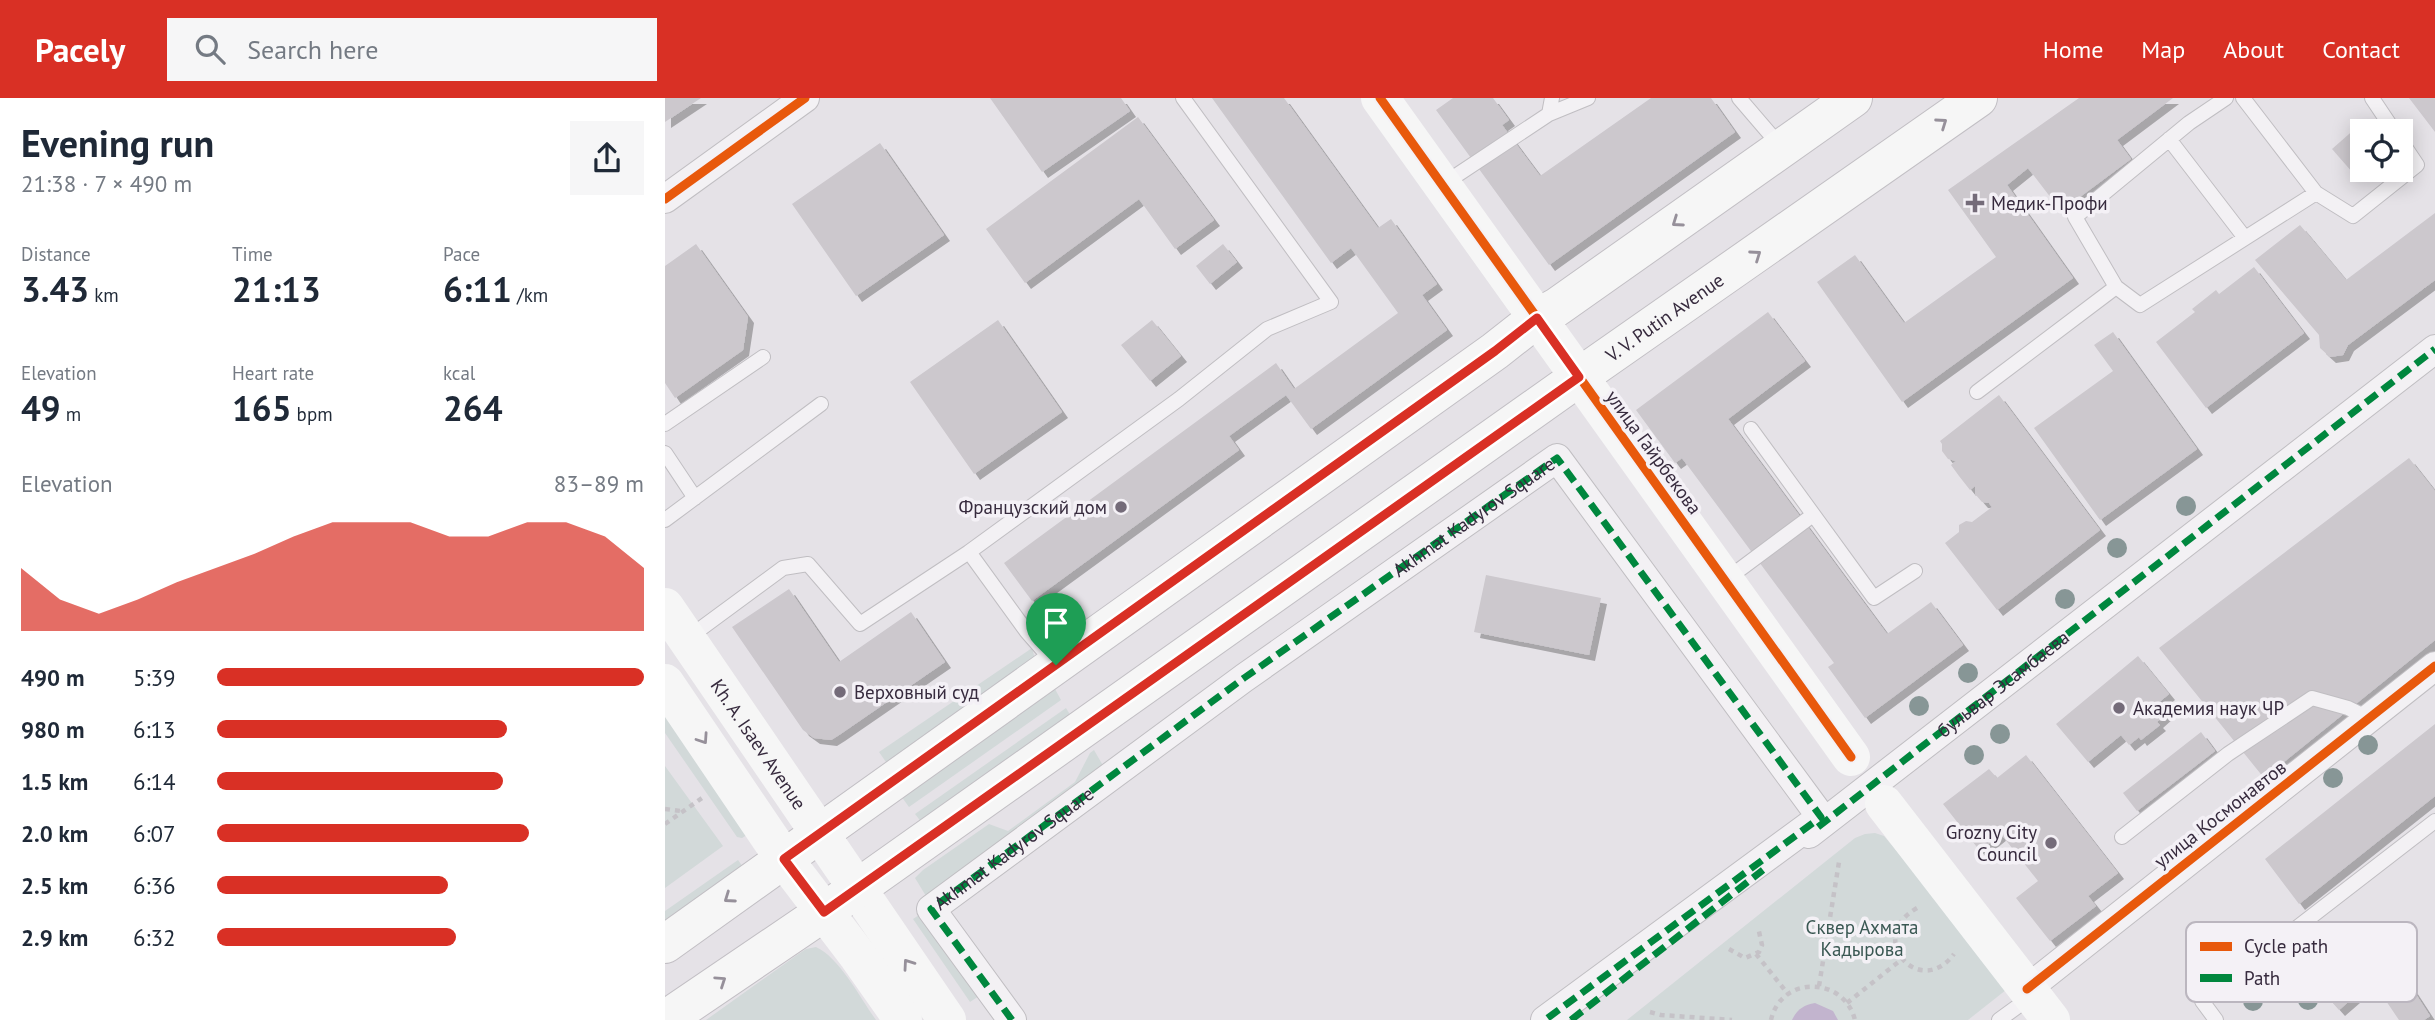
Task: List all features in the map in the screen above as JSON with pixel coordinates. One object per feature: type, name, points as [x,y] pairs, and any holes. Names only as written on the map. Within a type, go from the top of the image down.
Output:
[{"type":"main road","name":"улица Гайрбекова","points":[[1380,98],[1851,757]]},
{"type":"main road","points":[[665,944],[1537,318],[1557,307],[1853,98]]},
{"type":"main road","name":"V. V. Putin Avenue","points":[[665,1020],[824,912],[1978,98]]},
{"type":"main road","name":"Kh. A. Isaev Avenue","points":[[665,607],[947,1020]]},
{"type":"main road","points":[[665,683],[784,859],[903,1020]]},
{"type":"main road","points":[[1885,804],[2037,1002]]},
{"type":"street","points":[[665,199],[805,98]]},
{"type":"street","name":"бульвар Эсамбаева","points":[[1571,1020],[2435,349]]},
{"type":"street","name":"Akhmat Kadyrov Square","points":[[1012,1020],[931,909],[1244,678],[1557,458],[1821,817],[1545,1020]]},
{"type":"street","name":"улица Космонавтов","points":[[2037,1002],[2368,718],[2435,666]]},
{"type":"lane","points":[[687,639],[783,568],[808,564],[860,624],[969,552],[1179,399],[1267,329],[1331,302],[1183,98]]},
{"type":"lane","points":[[1549,114],[1552,98]]},
{"type":"lane","points":[[1441,185],[1549,114],[1588,98]]},
{"type":"lane","points":[[1739,98],[1782,148]]},
{"type":"lane","points":[[2225,98],[2169,139],[2075,217],[2116,287],[2140,305],[2316,193]]},
{"type":"lane","points":[[2243,98],[2316,193],[2353,216],[2396,182]]},
{"type":"lane","points":[[2372,98],[2387,119]]},
{"type":"lane","points":[[2169,139],[2245,238]]},
{"type":"lane","points":[[1977,392],[2116,287]]},
{"type":"lane","points":[[665,424],[763,357]]},
{"type":"lane","points":[[665,520],[821,404]]},
{"type":"lane","points":[[1751,429],[1874,598],[1915,571]]},
{"type":"lane","points":[[665,453],[695,498]]},
{"type":"lane","points":[[1725,581],[1812,514]]},
{"type":"lane","points":[[969,552],[1027,632],[1056,665]]},
{"type":"lane","points":[[2122,837],[2228,754],[2312,698],[2348,708],[2368,718]]},
{"type":"lane","points":[[2304,922],[2435,821]]},
{"type":"lane","points":[[1999,1020],[2037,1002]]},
{"type":"lane","points":[[2203,1002],[2216,1020]]},
{"type":"path","points":[[665,824],[702,798]]},
{"type":"path","points":[[665,809],[683,811]]},
{"type":"path","points":[[1819,986],[1839,862]]},
{"type":"path","points":[[1917,908],[1906,914],[1898,924],[1896,948],[1902,959],[1923,971],[1947,964],[1954,954]]},
{"type":"path","points":[[1729,949],[1745,958],[1756,954],[1762,945],[1758,927]]},
{"type":"path","points":[[1756,954],[1788,994]]},
{"type":"path","points":[[1847,1003],[1902,959]]},
{"type":"path","points":[[1771,1020],[1780,1001],[1804,986],[1833,990],[1847,1003],[1855,1020]]},
{"type":"path","points":[[1650,1012],[1732,1020]]},
{"type":"green space","points":[[1032,648],[1035,659],[888,765],[879,752]]},
{"type":"green space","points":[[1055,689],[1061,700],[909,807],[901,796]]},
{"type":"green space","points":[[1066,708],[1072,718],[922,823],[915,814]]},
{"type":"green space","points":[[665,716],[747,835],[737,837],[665,733]]},
{"type":"green space","points":[[1094,750],[1105,769],[926,896],[915,878],[923,870],[989,824],[1008,831],[1075,782]]},
{"type":"green space","points":[[665,766],[723,846],[665,888]]},
{"type":"green space","name":"Сквер Ахмата Кадырова","points":[[1875,833],[1884,836],[2011,986],[1968,1020],[1627,1020],[1855,838]]},
{"type":"green space","points":[[738,860],[743,867],[665,927],[665,911]]},
{"type":"green space","points":[[925,911],[982,994],[970,1002],[913,919]]},
{"type":"green space","points":[[816,947],[825,952],[841,969],[876,1020],[706,1020],[806,949]]},
{"type":"shaded area","points":[[1815,1003],[1833,1011],[1838,1020],[1792,1020],[1801,1008]]},
{"type":"building","points":[[665,98],[701,98],[665,122]]},
{"type":"building","points":[[990,98],[1121,98],[1130,111],[1042,172]]},
{"type":"building","points":[[1212,98],[1284,98],[1378,228],[1391,219],[1437,284],[1422,295],[1447,330],[1311,429],[1286,395],[1229,436],[1239,450],[1032,601],[1004,563],[1276,363],[1294,389],[1398,313],[1351,248],[1331,263]]},
{"type":"building","points":[[1453,98],[1493,98],[1509,120],[1502,125],[1540,176],[1651,98],[1711,98],[1735,132],[1549,265],[1436,110]]},
{"type":"building","points":[[2079,98],[2173,98],[2117,140],[2131,159],[2061,211],[2028,168],[2007,185],[2073,278],[1902,402],[1817,282],[1855,255],[1904,323],[1996,257],[1948,190]]},
{"type":"building","points":[[2409,98],[2435,98],[2435,132]]},
{"type":"building","points":[[1138,117],[1214,220],[1175,249],[1139,199],[1025,283],[986,229]]},
{"type":"building","points":[[2350,133],[2350,170],[2332,149]]},
{"type":"building","points":[[880,143],[944,235],[856,296],[792,204]]},
{"type":"building","points":[[2435,213],[2435,280],[2348,345],[2343,355],[2330,357],[2320,348],[2319,335],[2255,260],[2300,225],[2346,280]]},
{"type":"building","points":[[696,244],[748,317],[743,350],[675,398],[665,383],[665,266]]},
{"type":"building","points":[[1223,244],[1237,262],[1210,284],[1196,266]]},
{"type":"building","points":[[2254,267],[2304,333],[2206,408],[2156,342],[2195,312],[2192,309],[2216,290],[2219,294]]},
{"type":"building","points":[[1768,312],[1805,361],[1728,419],[1887,634],[1931,602],[1963,645],[1865,718],[1828,667],[1834,663],[1682,458],[1675,463],[1636,410]]},
{"type":"building","points":[[998,320],[1062,412],[974,474],[910,382]]},
{"type":"building","points":[[1152,320],[1181,356],[1150,381],[1121,345]]},
{"type":"building","points":[[2113,332],[2197,449],[2100,520],[2034,428],[2113,371],[2094,345]]},
{"type":"building","points":[[1999,395],[2100,530],[1997,610],[1945,543],[1959,532],[1959,525],[1966,521],[1972,522],[1992,507],[1989,503],[1982,502],[1975,494],[1975,486],[1970,490],[1951,465],[1956,461],[1948,459],[1942,451],[1940,441]]},
{"type":"building","points":[[2409,458],[2435,491],[2435,640],[2264,778],[2159,648]]},
{"type":"building","points":[[1486,575],[1601,598],[1589,655],[1474,632]]},
{"type":"building","name":"Верховный суд","points":[[789,589],[839,662],[911,612],[945,662],[831,740],[814,738],[803,730],[732,627]]},
{"type":"building","name":"Академия наук ЧР","points":[[2138,656],[2169,694],[2158,703],[2167,713],[2157,722],[2160,725],[2141,740],[2139,737],[2129,745],[2121,735],[2088,762],[2056,724]]},
{"type":"building","points":[[2435,724],[2435,796],[2299,904],[2265,859]]},
{"type":"building","points":[[2201,732],[2215,751],[2137,811],[2123,793]]},
{"type":"building","name":"Grozny City Council","points":[[2026,755],[2118,873],[2088,896],[2096,906],[2050,941],[2016,898],[2038,881],[2001,834],[1980,851],[1943,804],[1989,769],[1997,778]]},
{"type":"building","points":[[2417,996],[2430,1016],[2424,1020],[2399,1020],[2387,1002],[2417,1002]]},
{"type":"building","points":[[2332,1002],[2348,1002],[2339,1010]]},
{"type":"marked path","points":[[1818,827],[2435,349]]},
{"type":"marked path","points":[[1012,1020],[931,909],[1244,678],[1557,458],[1821,817],[1545,1020]]},
{"type":"marked path","points":[[1571,1020],[1763,870]]},
{"type":"cycle path","points":[[665,199],[805,98]]},
{"type":"cycle path","points":[[1380,98],[1851,757]]},
{"type":"cycle path","points":[[2027,989],[2435,666]]},
{"type":"place","name":"Медик-Профи","points":[[1975,203]]},
{"type":"place","name":"Французский дом","points":[[1121,507]]},
{"type":"place","name":"Верховный суд","points":[[840,692]]},
{"type":"place","name":"Академия наук ЧР","points":[[2119,708]]},
{"type":"place","name":"Grozny City Council","points":[[2051,843]]},
{"type":"route","points":[[1537,318],[1579,377],[824,912],[784,859],[1056,665],[1495,351],[1537,318]]}]
